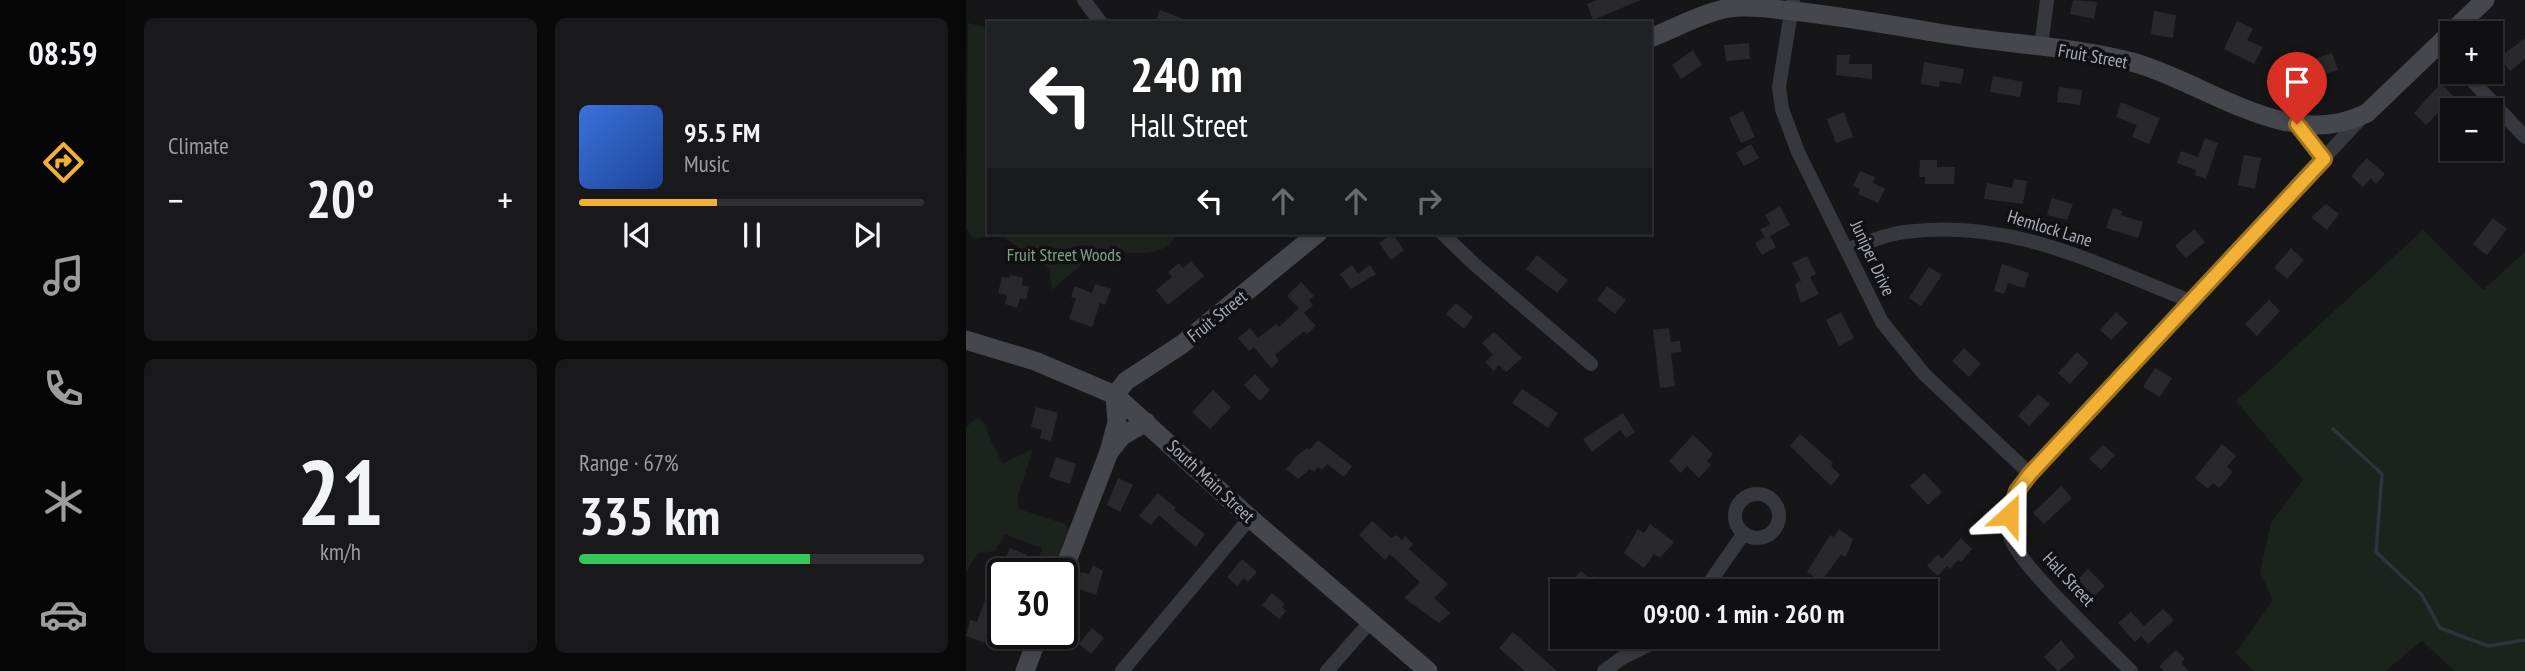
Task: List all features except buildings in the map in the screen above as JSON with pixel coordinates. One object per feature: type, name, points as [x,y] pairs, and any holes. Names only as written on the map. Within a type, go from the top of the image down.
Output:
[{"type":"street","points":[[1084,0],[1100,21]]},
{"type":"street","points":[[2041,47],[2047,0]]},
{"type":"street","name":"Fruit Street","points":[[2469,21],[2485,0]]},
{"type":"street","name":"Fruit Street","points":[[1652,37],[1729,8],[1793,5],[1930,32],[2130,61],[2165,72],[2258,112],[2311,126],[2342,122],[2367,113],[2440,56]]},
{"type":"street","name":"Juniper Drive","points":[[1793,5],[1779,87],[1782,110],[1798,152],[1894,340],[1924,374],[2030,474]]},
{"type":"street","points":[[2475,84],[2525,137]]},
{"type":"street","name":"Hall Street","points":[[2132,671],[2047,585],[2011,541],[2009,522],[2012,503],[2030,474],[2367,113]]},
{"type":"street","points":[[2297,124],[2324,159]]},
{"type":"street","name":"Hemlock Lane","points":[[1848,249],[1902,232],[1947,229],[1990,231],[2063,250],[2193,302]]},
{"type":"street","name":"Fruit Street","points":[[1115,395],[1126,381],[1181,345],[1316,235]]},
{"type":"street","points":[[1445,235],[1474,264],[1591,364]]},
{"type":"street","name":"South Main Street","points":[[966,340],[1035,361],[1115,395],[1250,519],[1427,671]]},
{"type":"street","points":[[1068,558],[1109,452],[1116,422],[1115,395]]},
{"type":"street","points":[[1109,452],[1122,436],[1146,422]]},
{"type":"street","points":[[1122,671],[1250,519]]},
{"type":"street","points":[[1712,579],[1744,533]]},
{"type":"street","points":[[1327,671],[1370,622]]},
{"type":"street","points":[[1025,671],[1033,649]]},
{"type":"street","points":[[1604,671],[1622,658],[1644,649]]},
{"type":"green space","name":"Fruit Street Woods","points":[[968,23],[984,27],[987,32],[987,235],[994,235],[974,239],[966,229]]},
{"type":"green space","points":[[2423,230],[2483,290],[2525,252],[2525,671],[2455,671],[2422,641],[2385,671],[2254,671],[2235,653],[2273,600],[2260,572],[2271,523],[2303,480],[2236,401]]},
{"type":"green space","name":"Fruit Street Woods","points":[[1000,235],[1177,235],[1172,242],[1153,252],[1100,248],[1052,290],[1049,269]]},
{"type":"green space","points":[[978,418],[986,424],[1002,464],[1033,449],[1017,499],[1019,509],[1065,524],[1068,531],[1057,558],[1039,558],[1042,548],[1005,534],[995,551],[978,553],[966,572],[966,427]]},
{"type":"waterway","points":[[2333,429],[2382,474],[2376,552],[2422,595],[2440,628],[2488,646],[2525,640]]},
{"type":"route","points":[[2009,515],[2017,491],[2030,474],[2324,159],[2297,124]]}]
